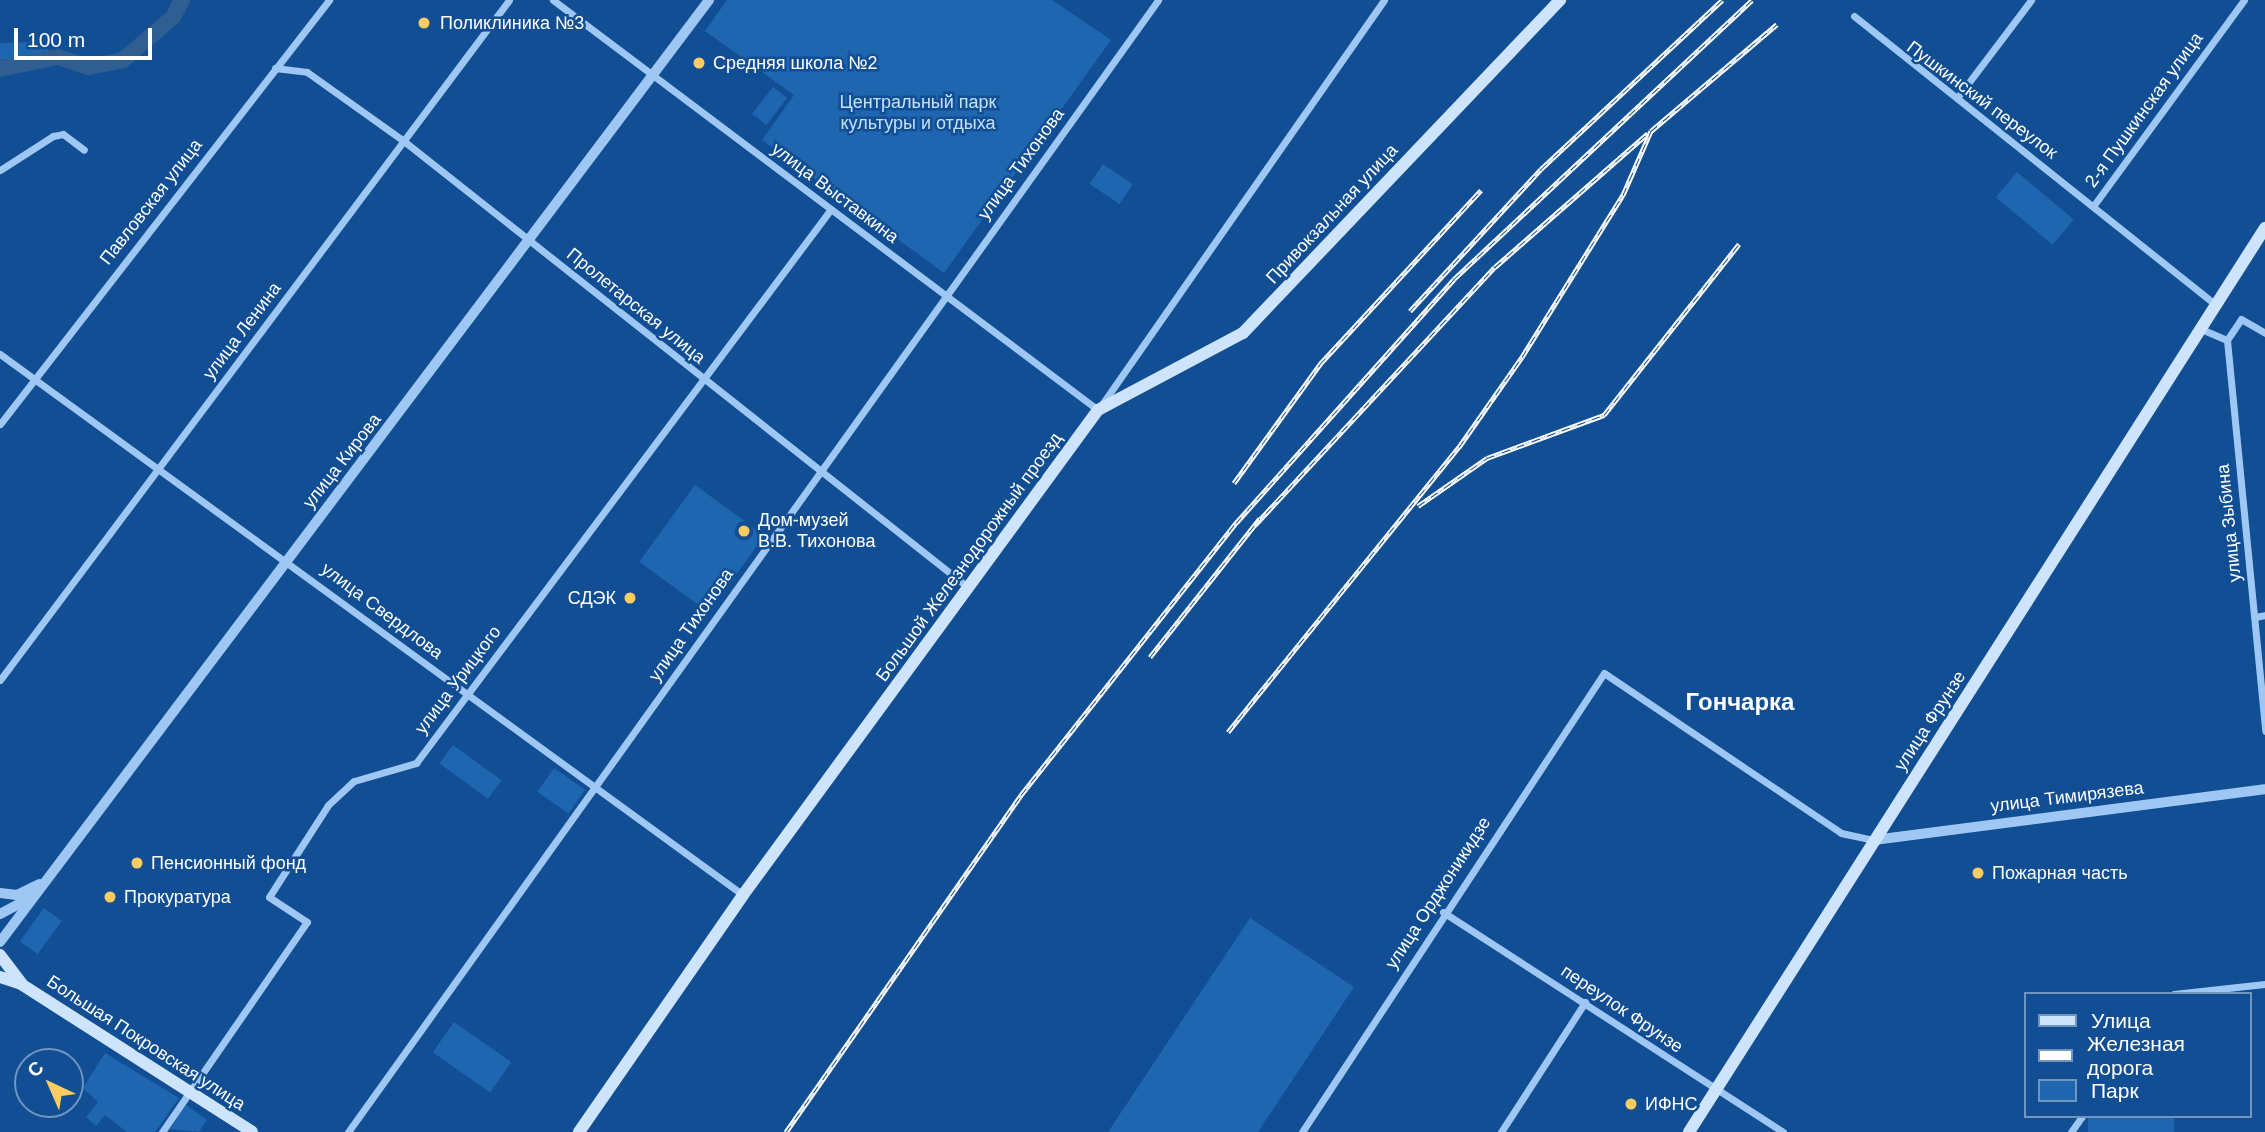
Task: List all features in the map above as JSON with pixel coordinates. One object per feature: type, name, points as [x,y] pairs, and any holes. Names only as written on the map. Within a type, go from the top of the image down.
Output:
[{"type":"main road","name":"Привокзальная улица","points":[[1098,411],[1243,333],[1560,0]]},
{"type":"main road","name":"улица Фрунзе","points":[[1689,1132],[2201,329],[2212,302],[2265,228]]},
{"type":"main road","name":"Большой Железнодорожный проезд","points":[[579,1132],[743,895],[1098,411]]},
{"type":"main road","points":[[0,955],[21,984]]},
{"type":"main road","points":[[0,977],[21,984]]},
{"type":"main road","name":"Большая Покровская улица","points":[[21,984],[252,1132]]},
{"type":"street","name":"Павловская улица","points":[[0,425],[329,0]]},
{"type":"street","name":"улица Ленина","points":[[0,680],[509,0]]},
{"type":"street","name":"улица Выставкина","points":[[553,0],[1098,411]]},
{"type":"street","name":"улица Кирова","points":[[0,942],[532,241],[709,0]]},
{"type":"street","name":"улица Тихонова","points":[[348,1132],[1158,0]]},
{"type":"street","name":"Большой Железнодорожный проезд","points":[[1098,411],[1384,0]]},
{"type":"street","points":[[1957,98],[2031,0]]},
{"type":"street","name":"2-я Пушкинская улица","points":[[2094,205],[2244,0]]},
{"type":"street","name":"Пушкинский переулок","points":[[1854,16],[2094,205],[2099,216],[2212,302]]},
{"type":"street","name":"Пролетарская улица","points":[[275,68],[307,72],[405,142],[532,241],[817,474],[969,588]]},
{"type":"street","points":[[0,170],[53,136],[63,134],[84,150]]},
{"type":"street","name":"улица Урицкого","points":[[162,1132],[307,922],[269,897],[328,805],[354,781],[416,763],[699,378],[723,359],[831,209]]},
{"type":"street","points":[[2201,329],[2227,340],[2241,320],[2265,333]]},
{"type":"street","name":"улица Зыбина","points":[[2227,340],[2265,732]]},
{"type":"street","name":"улица Свердлова","points":[[0,354],[160,466],[467,695],[743,895]]},
{"type":"street","points":[[2255,617],[2265,615]]},
{"type":"street","name":"улица Орджоникидзе","points":[[1302,1132],[1443,912],[1604,673],[1841,834],[1874,840]]},
{"type":"street","name":"улица Тимирязева","points":[[1874,840],[2265,789]]},
{"type":"street","points":[[0,893],[29,892],[48,879]]},
{"type":"street","points":[[0,914],[34,896]]},
{"type":"street","name":"переулок Фрунзе","points":[[1443,912],[1783,1132]]},
{"type":"street","points":[[2192,992],[2265,984]]},
{"type":"street","points":[[1500,1132],[1585,1002]]},
{"type":"green space","name":"Центральный парк культуры и отдыха","points":[[727,0],[1052,0],[1111,40],[944,273],[762,140],[794,95],[705,31]]},
{"type":"green space","points":[[39,42],[49,49],[45,55],[0,60],[0,43]]},
{"type":"green space","points":[[773,87],[787,98],[766,125],[752,114]]},
{"type":"green space","points":[[1103,164],[1133,184],[1119,204],[1090,184]]},
{"type":"green space","points":[[2017,172],[2074,220],[2052,245],[1996,197]]},
{"type":"green space","points":[[695,485],[765,536],[709,612],[639,562]]},
{"type":"green space","points":[[453,745],[502,780],[488,799],[439,764]]},
{"type":"green space","points":[[554,768],[585,790],[568,814],[537,792]]},
{"type":"green space","points":[[44,908],[62,921],[38,954],[20,941]]},
{"type":"green space","points":[[1250,918],[1354,987],[1258,1132],[1108,1132]]},
{"type":"green space","points":[[454,1022],[511,1062],[490,1092],[433,1052]]},
{"type":"green space","points":[[105,1053],[179,1098],[155,1132],[127,1132],[105,1115],[96,1126],[86,1117],[98,1102],[84,1086]]},
{"type":"green space","points":[[186,1105],[207,1120],[199,1132],[170,1129]]},
{"type":"green space","points":[[2088,1118],[2174,1118],[2174,1132],[2088,1132]]},
{"type":"waterway","points":[[0,69],[58,57],[88,67],[123,60],[173,17],[182,0]]},
{"type":"railway","points":[[1410,311],[1541,169],[1722,0]]},
{"type":"railway","points":[[786,1132],[1021,795],[1236,523],[1454,279],[1752,0]]},
{"type":"railway","points":[[1228,732],[1459,447],[1522,357],[1623,195],[1651,131],[1777,24]]},
{"type":"railway","points":[[1255,525],[1495,267],[1648,133]]},
{"type":"railway","points":[[1234,483],[1320,364],[1481,190]]},
{"type":"railway","points":[[1418,506],[1487,458],[1604,415],[1739,244]]},
{"type":"railway","points":[[1150,657],[1260,518]]},
{"type":"place","name":"Поликлиника №3","points":[[424,23]]},
{"type":"place","name":"Средняя школа №2","points":[[699,63]]},
{"type":"place","name":"Дом-музей В.В. Тихонова","points":[[744,531]]},
{"type":"place","name":"СДЭК","points":[[630,598]]},
{"type":"place","name":"Пенсионный фонд","points":[[137,863]]},
{"type":"place","name":"Пожарная часть","points":[[1978,873]]},
{"type":"place","name":"Прокуратура","points":[[110,897]]},
{"type":"place","name":"ИФНС","points":[[1631,1104]]},
{"type":"district","name":"Гончарка","points":[[1740,702]]}]
